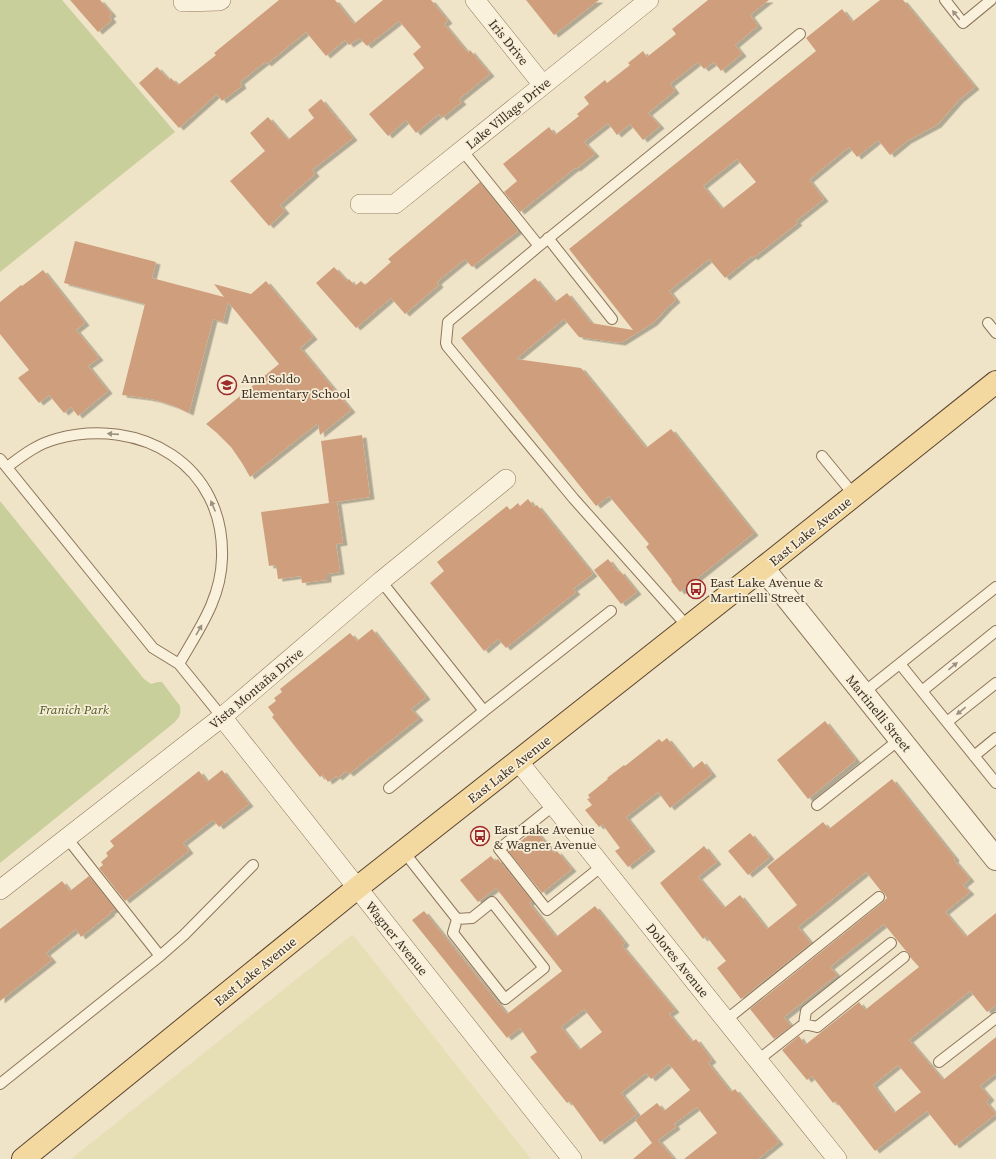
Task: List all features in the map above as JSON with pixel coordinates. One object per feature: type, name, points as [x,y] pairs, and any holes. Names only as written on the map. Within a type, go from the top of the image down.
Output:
[{"type":"main road","name":"East Lake Avenue","points":[[23,1159],[357,888],[996,382]]},
{"type":"street","points":[[183,2],[221,0]]},
{"type":"street","name":"Iris Drive","points":[[475,0],[543,85]]},
{"type":"street","name":"Lake Village Drive","points":[[360,204],[395,204],[649,0]]},
{"type":"street","name":"Vista Montaña Drive","points":[[0,890],[222,717],[381,581],[506,479]]},
{"type":"street","name":"Martinelli Street","points":[[763,568],[996,859]]},
{"type":"street","name":"Wagner Avenue","points":[[222,717],[572,1159]]},
{"type":"street","name":"Dolores Avenue","points":[[518,761],[837,1159]]},
{"type":"lane","points":[[945,0],[963,23],[991,0]]},
{"type":"lane","points":[[688,627],[574,499],[447,346],[448,322],[548,238],[800,34]]},
{"type":"lane","points":[[462,150],[539,246]]},
{"type":"lane","points":[[548,238],[612,319]]},
{"type":"lane","points":[[988,323],[996,333]]},
{"type":"lane","points":[[7,467],[27,452],[56,439],[80,434],[101,433],[121,434],[142,439],[159,446],[175,456],[196,476],[204,488],[217,516],[222,541],[222,559],[217,587],[208,615],[179,664]]},
{"type":"lane","points":[[822,456],[854,495]]},
{"type":"lane","points":[[0,459],[153,648],[179,664],[222,717]]},
{"type":"lane","points":[[381,581],[484,711]]},
{"type":"lane","points":[[863,693],[996,587]]},
{"type":"lane","points":[[389,788],[611,611]]},
{"type":"lane","points":[[922,691],[996,632]]},
{"type":"lane","points":[[900,664],[996,783]]},
{"type":"lane","points":[[947,722],[996,683]]},
{"type":"lane","points":[[974,756],[996,738]]},
{"type":"lane","points":[[817,805],[900,739]]},
{"type":"lane","points":[[554,805],[498,849],[546,910],[602,866]]},
{"type":"lane","points":[[67,838],[160,956]]},
{"type":"lane","points":[[404,852],[457,919]]},
{"type":"lane","points":[[0,1084],[160,956],[184,935],[253,865]]},
{"type":"lane","points":[[726,1020],[879,897]]},
{"type":"lane","points":[[492,902],[544,968],[505,999],[453,933],[457,919],[472,918],[492,902]]},
{"type":"lane","points":[[758,1060],[804,1024],[806,1011],[891,943]]},
{"type":"lane","points":[[804,1024],[817,1027],[904,957]]},
{"type":"lane","points":[[939,1062],[996,1018]]},
{"type":"shaded area","points":[[352,935],[531,1159],[71,1159]]},
{"type":"green space","points":[[0,0],[62,0],[175,132],[0,272]]},
{"type":"green space","name":"Franich Park","points":[[0,501],[144,679],[151,684],[162,682],[180,706],[180,711],[179,717],[175,722],[0,863]]},
{"type":"building","points":[[70,0],[100,0],[112,14],[109,16],[112,20],[98,32]]},
{"type":"building","points":[[279,0],[335,0],[354,24],[383,0],[431,0],[448,21],[444,24],[468,53],[470,50],[490,74],[459,99],[462,102],[442,118],[439,114],[416,133],[406,120],[388,136],[369,114],[424,68],[413,54],[421,47],[399,21],[367,46],[359,38],[349,45],[345,40],[326,56],[306,32],[267,64],[265,62],[240,82],[242,86],[222,101],[217,94],[179,128],[139,83],[157,67],[169,80],[171,78],[178,85],[216,55],[214,53]]},
{"type":"building","points":[[526,0],[599,0],[554,35]]},
{"type":"building","points":[[708,0],[769,0],[750,15],[758,26],[735,45],[742,54],[721,71],[714,62],[704,69],[698,62],[670,84],[675,91],[648,113],[660,126],[643,140],[630,124],[617,135],[608,123],[584,142],[595,154],[520,212],[504,192],[517,181],[503,164],[549,127],[555,135],[579,116],[577,114],[589,104],[584,97],[605,80],[607,83],[630,65],[628,63],[643,51],[647,57],[676,34],[672,29]]},
{"type":"building","points":[[880,0],[903,0],[975,87],[959,100],[937,125],[907,141],[890,155],[878,140],[857,157],[849,147],[809,180],[824,199],[796,221],[798,223],[753,258],[752,256],[725,278],[709,259],[669,291],[676,300],[653,323],[621,343],[579,337],[564,319],[516,359],[581,368],[646,448],[671,429],[754,533],[680,592],[646,547],[649,544],[609,496],[596,506],[461,338],[535,278],[555,302],[567,293],[591,323],[633,330],[569,249],[816,51],[806,38],[842,9],[852,22]],"holes":[[[737,159],[756,182],[722,209],[703,186]]]},
{"type":"building","points":[[321,99],[353,138],[312,170],[315,174],[280,205],[285,211],[269,226],[230,181],[265,151],[250,133],[268,117],[288,140],[314,118],[308,110]]},
{"type":"building","points":[[480,182],[518,231],[472,267],[465,259],[437,282],[439,285],[405,314],[391,298],[356,328],[316,283],[334,267],[347,281],[349,279],[355,286],[361,281],[365,285],[391,262],[388,259]]},
{"type":"building","points":[[75,241],[156,262],[152,278],[224,297],[214,284],[251,294],[266,281],[313,337],[300,348],[351,410],[320,435],[318,423],[250,477],[231,447],[206,424],[279,364],[228,302],[223,322],[213,319],[189,413],[156,400],[122,395],[145,304],[64,283]]},
{"type":"building","points":[[43,270],[85,323],[76,330],[99,358],[88,366],[108,391],[78,416],[71,407],[64,413],[49,395],[39,403],[18,378],[29,370],[0,334],[0,302]]},
{"type":"building","points":[[362,435],[370,497],[329,503],[321,441]]},
{"type":"building","points":[[528,499],[534,507],[537,505],[593,574],[573,589],[576,592],[506,648],[498,639],[484,651],[430,583],[444,571],[437,562],[507,506],[510,510],[518,503],[520,506]]},
{"type":"building","points":[[337,502],[343,543],[336,544],[340,572],[327,574],[327,580],[302,583],[301,576],[278,579],[276,565],[269,566],[261,512]]},
{"type":"building","points":[[608,559],[637,592],[621,604],[594,570]]},
{"type":"building","points":[[372,629],[426,697],[411,709],[419,718],[349,774],[346,771],[338,778],[336,776],[328,782],[323,775],[320,777],[297,749],[272,717],[274,715],[268,707],[276,701],[274,698],[282,692],[280,689],[350,633],[357,641]]},
{"type":"building","points":[[825,721],[856,760],[808,799],[777,760]]},
{"type":"building","points":[[667,738],[692,769],[702,761],[712,774],[670,808],[658,792],[626,817],[651,849],[628,867],[615,851],[620,848],[602,824],[599,827],[585,810],[592,805],[587,799],[590,798],[588,795],[608,779],[607,778],[624,765],[625,766],[659,739],[662,742]]},
{"type":"building","points":[[222,770],[249,804],[219,827],[213,820],[183,843],[189,851],[125,901],[99,868],[103,865],[101,862],[108,856],[106,853],[114,846],[110,841],[199,771],[207,782]]},
{"type":"building","points":[[892,779],[970,879],[963,885],[970,892],[945,912],[966,937],[996,913],[996,1005],[987,1012],[970,991],[909,1040],[943,1080],[996,1037],[996,1073],[980,1086],[990,1098],[986,1102],[996,1114],[955,1146],[927,1111],[875,1151],[836,1101],[833,1103],[812,1076],[807,1080],[782,1050],[799,1036],[805,1045],[859,1002],[865,1010],[919,967],[884,924],[830,967],[837,975],[784,1017],[791,1026],[774,1039],[750,1009],[887,898],[866,872],[798,927],[811,943],[741,999],[717,968],[726,961],[706,936],[703,939],[660,883],[704,846],[717,862],[698,877],[724,908],[740,895],[767,929],[797,905],[767,867],[823,822],[829,829]],"holes":[[[898,1065],[921,1092],[894,1113],[873,1085]]]},
{"type":"building","points":[[535,830],[554,853],[557,851],[572,869],[542,893],[508,851]]},
{"type":"building","points":[[750,833],[770,857],[748,875],[728,851]]},
{"type":"building","points":[[491,856],[495,861],[498,859],[532,901],[529,903],[556,937],[595,906],[625,943],[622,946],[675,1010],[669,1014],[692,1042],[696,1039],[712,1060],[708,1063],[731,1092],[735,1089],[779,1142],[758,1159],[684,1159],[717,1133],[697,1107],[674,1124],[676,1127],[658,1140],[674,1159],[633,1159],[652,1143],[635,1120],[657,1103],[664,1111],[690,1090],[669,1064],[651,1079],[646,1073],[621,1093],[637,1114],[600,1142],[570,1101],[567,1103],[530,1057],[537,1052],[520,1028],[507,1038],[412,920],[424,911],[507,1014],[562,971],[496,888],[478,902],[460,880]],"holes":[[[584,1009],[602,1032],[579,1050],[561,1027]]]},
{"type":"building","points":[[89,876],[115,909],[81,937],[76,929],[46,953],[52,960],[0,1001],[0,929],[62,881],[70,891]]},
{"type":"place","name":"Ann Soldo Elementary School","points":[[227,385]]},
{"type":"place","name":"East Lake Avenue & Martinelli Street","points":[[696,589]]},
{"type":"place","name":"East Lake Avenue & Wagner Avenue","points":[[480,836]]}]
